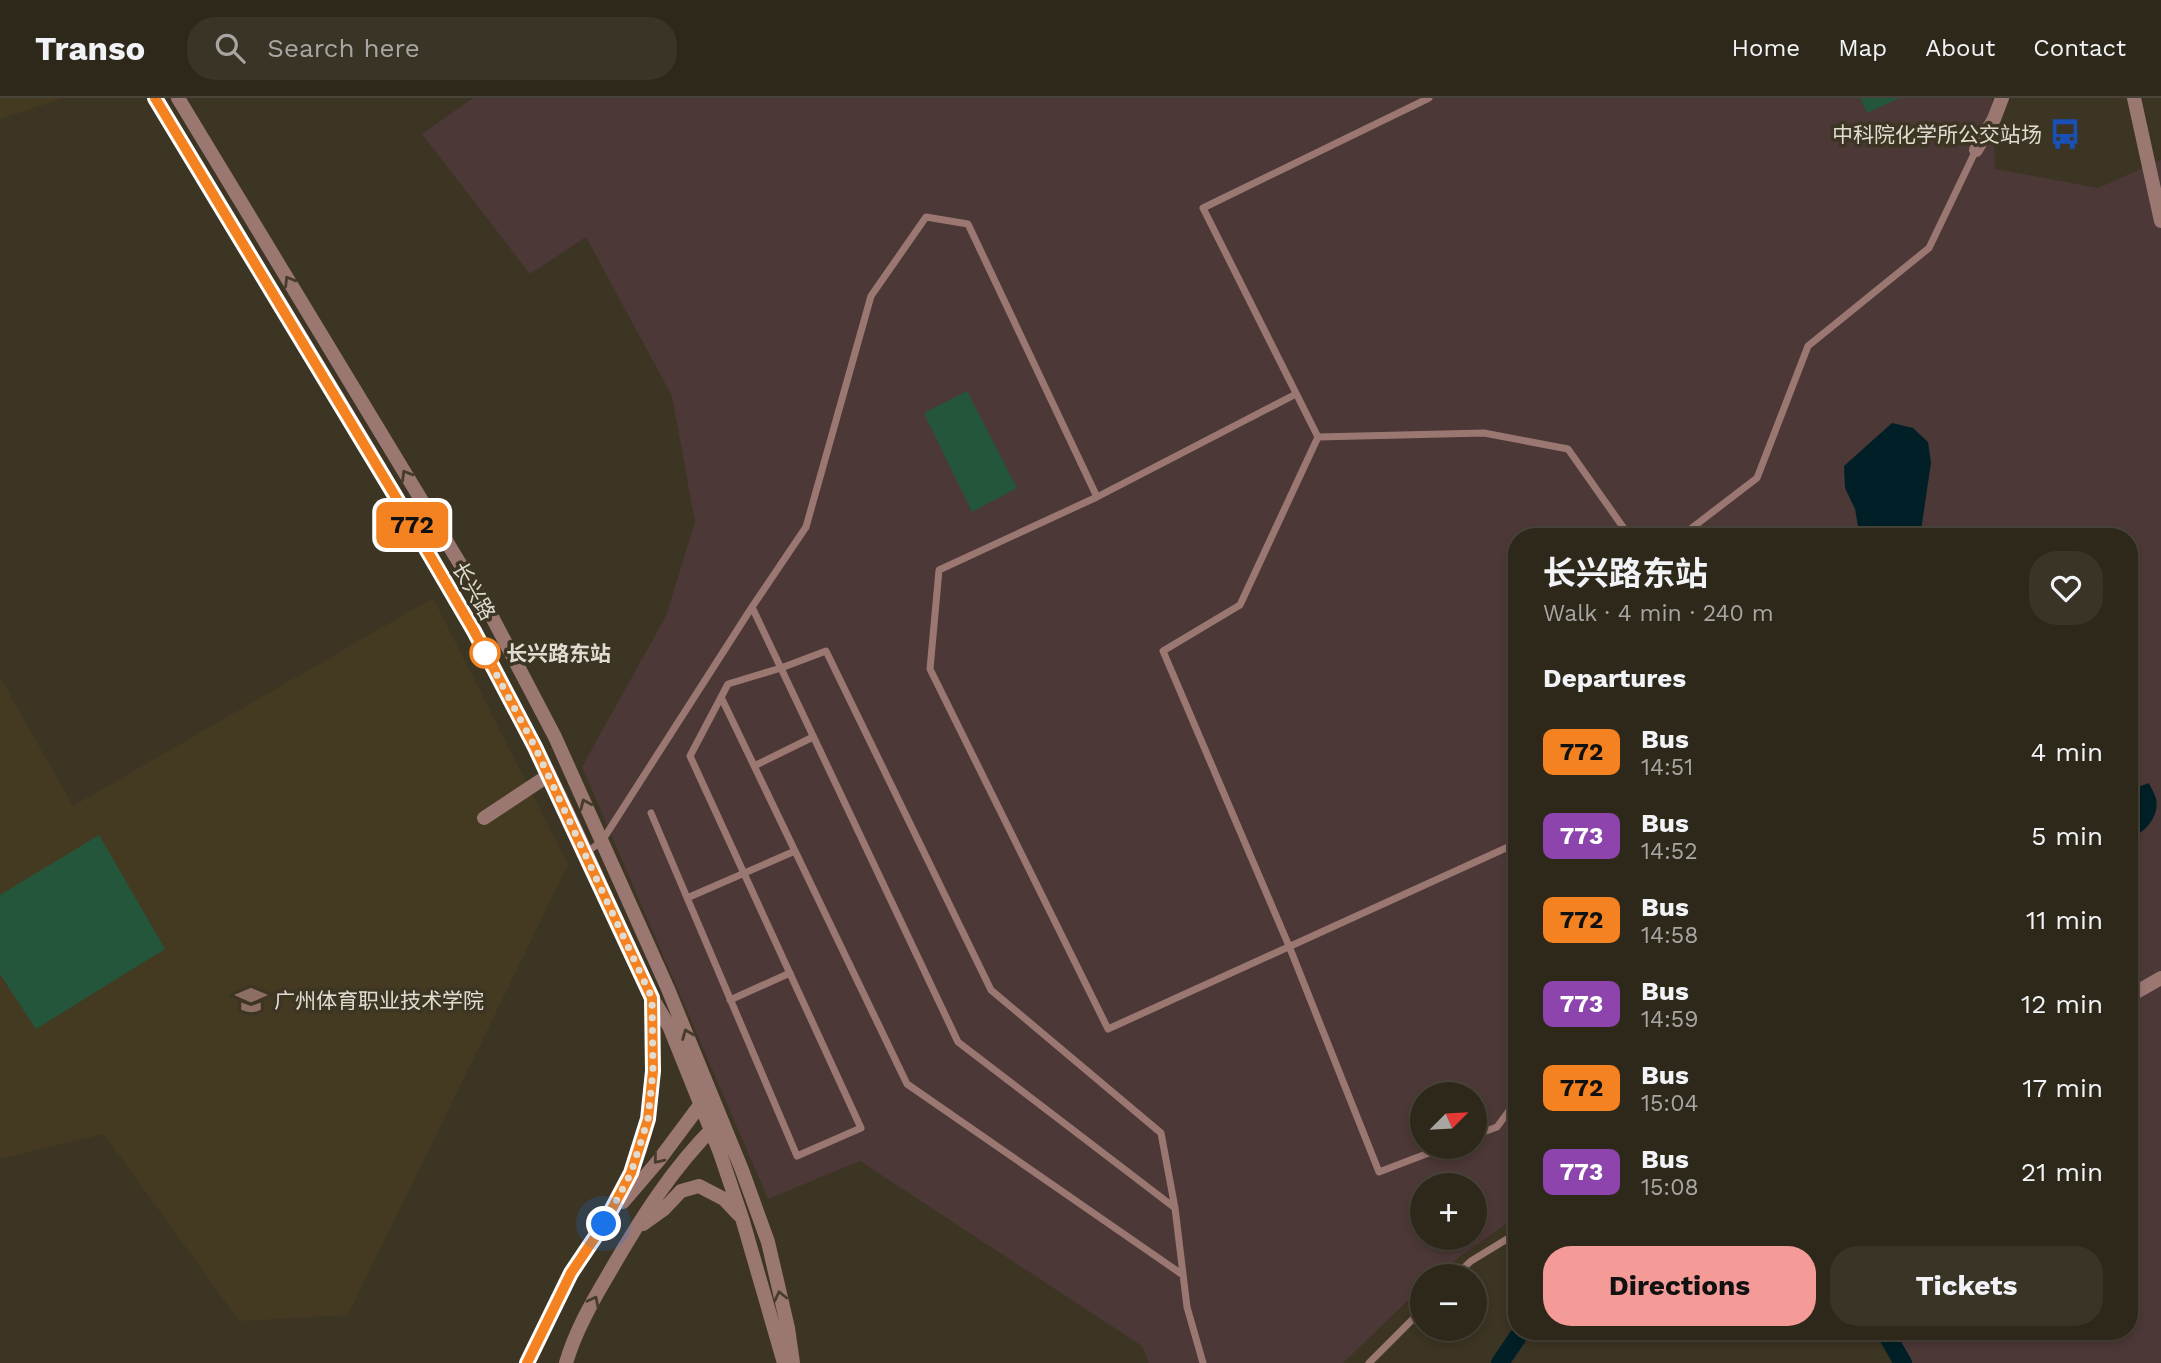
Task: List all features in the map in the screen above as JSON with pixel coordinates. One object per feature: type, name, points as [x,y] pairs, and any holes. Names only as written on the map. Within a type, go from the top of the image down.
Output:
[{"type":"street","name":"长兴路","points":[[155,98],[474,631],[549,775],[652,998],[706,1101],[722,1119],[768,1242],[788,1328],[793,1363]]},
{"type":"street","name":"长兴路","points":[[178,98],[491,615],[555,737],[668,989],[706,1101],[710,1129],[742,1218],[784,1363]]},
{"type":"street","points":[[1976,150],[1994,119],[2002,98]]},
{"type":"street","points":[[2134,98],[2161,220]]},
{"type":"street","points":[[484,818],[549,775]]},
{"type":"street","points":[[2138,991],[2161,978]]},
{"type":"street","points":[[527,1363],[571,1273],[604,1224],[631,1173],[648,1119],[653,1071],[652,998]]},
{"type":"street","points":[[604,1224],[706,1101]]},
{"type":"street","points":[[566,1363],[595,1297],[633,1231],[693,1147],[722,1119]]},
{"type":"street","points":[[633,1231],[664,1209],[681,1191],[699,1185],[724,1199],[742,1218]]},
{"type":"lane","points":[[1318,437],[1203,208],[1429,98]]},
{"type":"lane","points":[[1692,528],[1757,478],[1808,346],[1929,248],[1976,150]]},
{"type":"lane","points":[[585,853],[602,841],[806,527],[871,296],[926,217],[968,224],[1097,497]]},
{"type":"lane","points":[[1296,394],[1097,497],[939,570],[930,669],[1108,1029],[1508,847]]},
{"type":"lane","points":[[1318,437],[1484,433],[1568,449],[1624,528]]},
{"type":"lane","points":[[1318,437],[1240,605],[1163,651],[1289,946],[1379,1172],[1413,1159]]},
{"type":"lane","points":[[752,607],[958,1042],[1175,1208]]},
{"type":"lane","points":[[651,813],[797,1156],[861,1128],[690,756],[728,684],[826,651],[991,990],[1161,1133],[1175,1208],[1187,1307],[1203,1363]]},
{"type":"lane","points":[[721,697],[907,1084],[1183,1275]]},
{"type":"lane","points":[[754,766],[814,737]]},
{"type":"lane","points":[[687,898],[795,851]]},
{"type":"lane","points":[[730,1000],[790,973]]},
{"type":"lane","points":[[1488,1130],[1497,1127],[1508,1112]]},
{"type":"lane","points":[[1468,1264],[1508,1238]]},
{"type":"lane","points":[[1369,1363],[1410,1322]]},
{"type":"shaded area","points":[[0,98],[64,98],[0,119]]},
{"type":"shaded area","points":[[473,98],[1992,98],[1995,169],[2098,188],[2161,160],[2161,1363],[1906,1363],[1892,1340],[2138,1340],[2138,528],[1508,528],[1508,1222],[1487,1237],[1487,1173],[1410,1173],[1410,1250],[1469,1250],[1450,1264],[1410,1264],[1410,1299],[1343,1363],[1149,1363],[1142,1346],[860,1161],[768,1199],[582,767],[666,616],[695,522],[672,396],[586,237],[530,274],[422,134]]},
{"type":"shaded area","name":"广州体育职业技术学院","points":[[433,598],[568,865],[348,1315],[239,1321],[104,1134],[0,1159],[0,677],[73,806]]},
{"type":"green space","points":[[1860,98],[1900,98],[1867,113]]},
{"type":"green space","points":[[967,391],[1017,488],[972,512],[924,413]]},
{"type":"green space","points":[[99,835],[165,949],[36,1029],[0,974],[0,895]]},
{"type":"water","points":[[1892,423],[1913,428],[1928,442],[1931,463],[1921,528],[1858,528],[1855,509],[1845,488],[1844,466]]},
{"type":"water","points":[[2149,783],[2157,805],[2150,823],[2138,834],[2138,787]]},
{"type":"waterway","points":[[1500,1363],[1516,1340]]},
{"type":"waterway","points":[[1890,1340],[1903,1363]]},
{"type":"bus line","name":"772","points":[[155,98],[474,631],[535,747],[652,998],[653,1071],[648,1119],[631,1173],[604,1224],[571,1273],[527,1363]]},
{"type":"place","name":"中科院化学所公交站场","points":[[2065,134]]},
{"type":"place","name":"长兴路东站","points":[[485,653]]},
{"type":"place","name":"广州体育职业技术学院","points":[[251,1000]]},
{"type":"route","points":[[485,653],[535,747],[652,998],[653,1071],[648,1119],[631,1173],[604,1224]]}]
